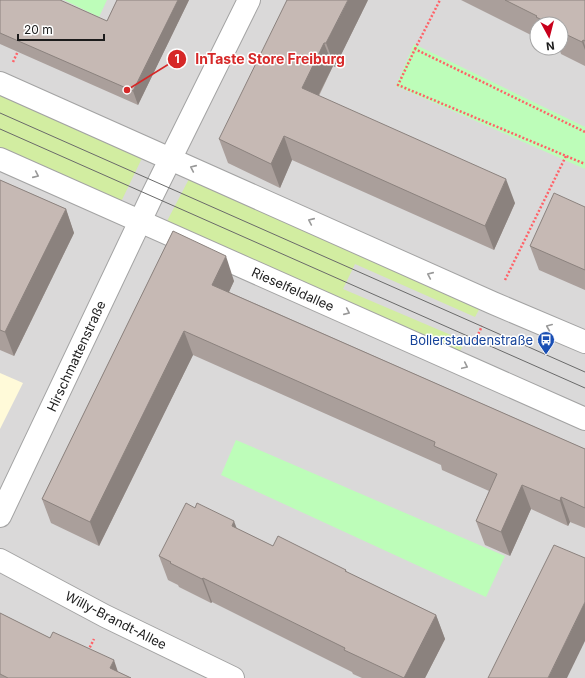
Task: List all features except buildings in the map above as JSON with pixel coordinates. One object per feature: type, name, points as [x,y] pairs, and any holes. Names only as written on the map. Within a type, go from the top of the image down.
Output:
[{"type":"street","name":"Hirschmattenstraße","points":[[0,516],[170,158],[248,0]]},
{"type":"street","points":[[0,83],[493,303],[585,342]]},
{"type":"street","name":"Rieselfeldallee","points":[[0,159],[585,419]]},
{"type":"street","name":"Willy-Brandt-Allee","points":[[0,560],[105,616],[233,678]]},
{"type":"path","points":[[440,0],[398,85],[585,164]]},
{"type":"path","points":[[415,49],[585,132]]},
{"type":"path","points":[[463,365],[566,156]]},
{"type":"path","points":[[85,657],[105,616]]},
{"type":"shaded area","points":[[0,0],[585,0],[585,678],[0,678]]},
{"type":"shaded area","points":[[0,373],[23,383],[0,429]]},
{"type":"green space","points":[[64,0],[107,0],[99,17]]},
{"type":"green space","points":[[414,44],[585,127],[585,169],[396,86]]},
{"type":"green space","points":[[0,93],[143,156],[120,204],[0,151]]},
{"type":"green space","points":[[190,177],[481,306],[475,317],[355,264],[343,289],[465,341],[459,353],[166,223]]},
{"type":"green space","points":[[236,440],[505,556],[486,597],[221,475]]},
{"type":"tram line","points":[[0,113],[585,372]]},
{"type":"tram line","points":[[0,129],[585,388]]},
{"type":"place","name":"InTaste Store Freiburg","points":[[127,90]]},
{"type":"place","name":"Bollerstaudenstraße","points":[[546,355]]}]
